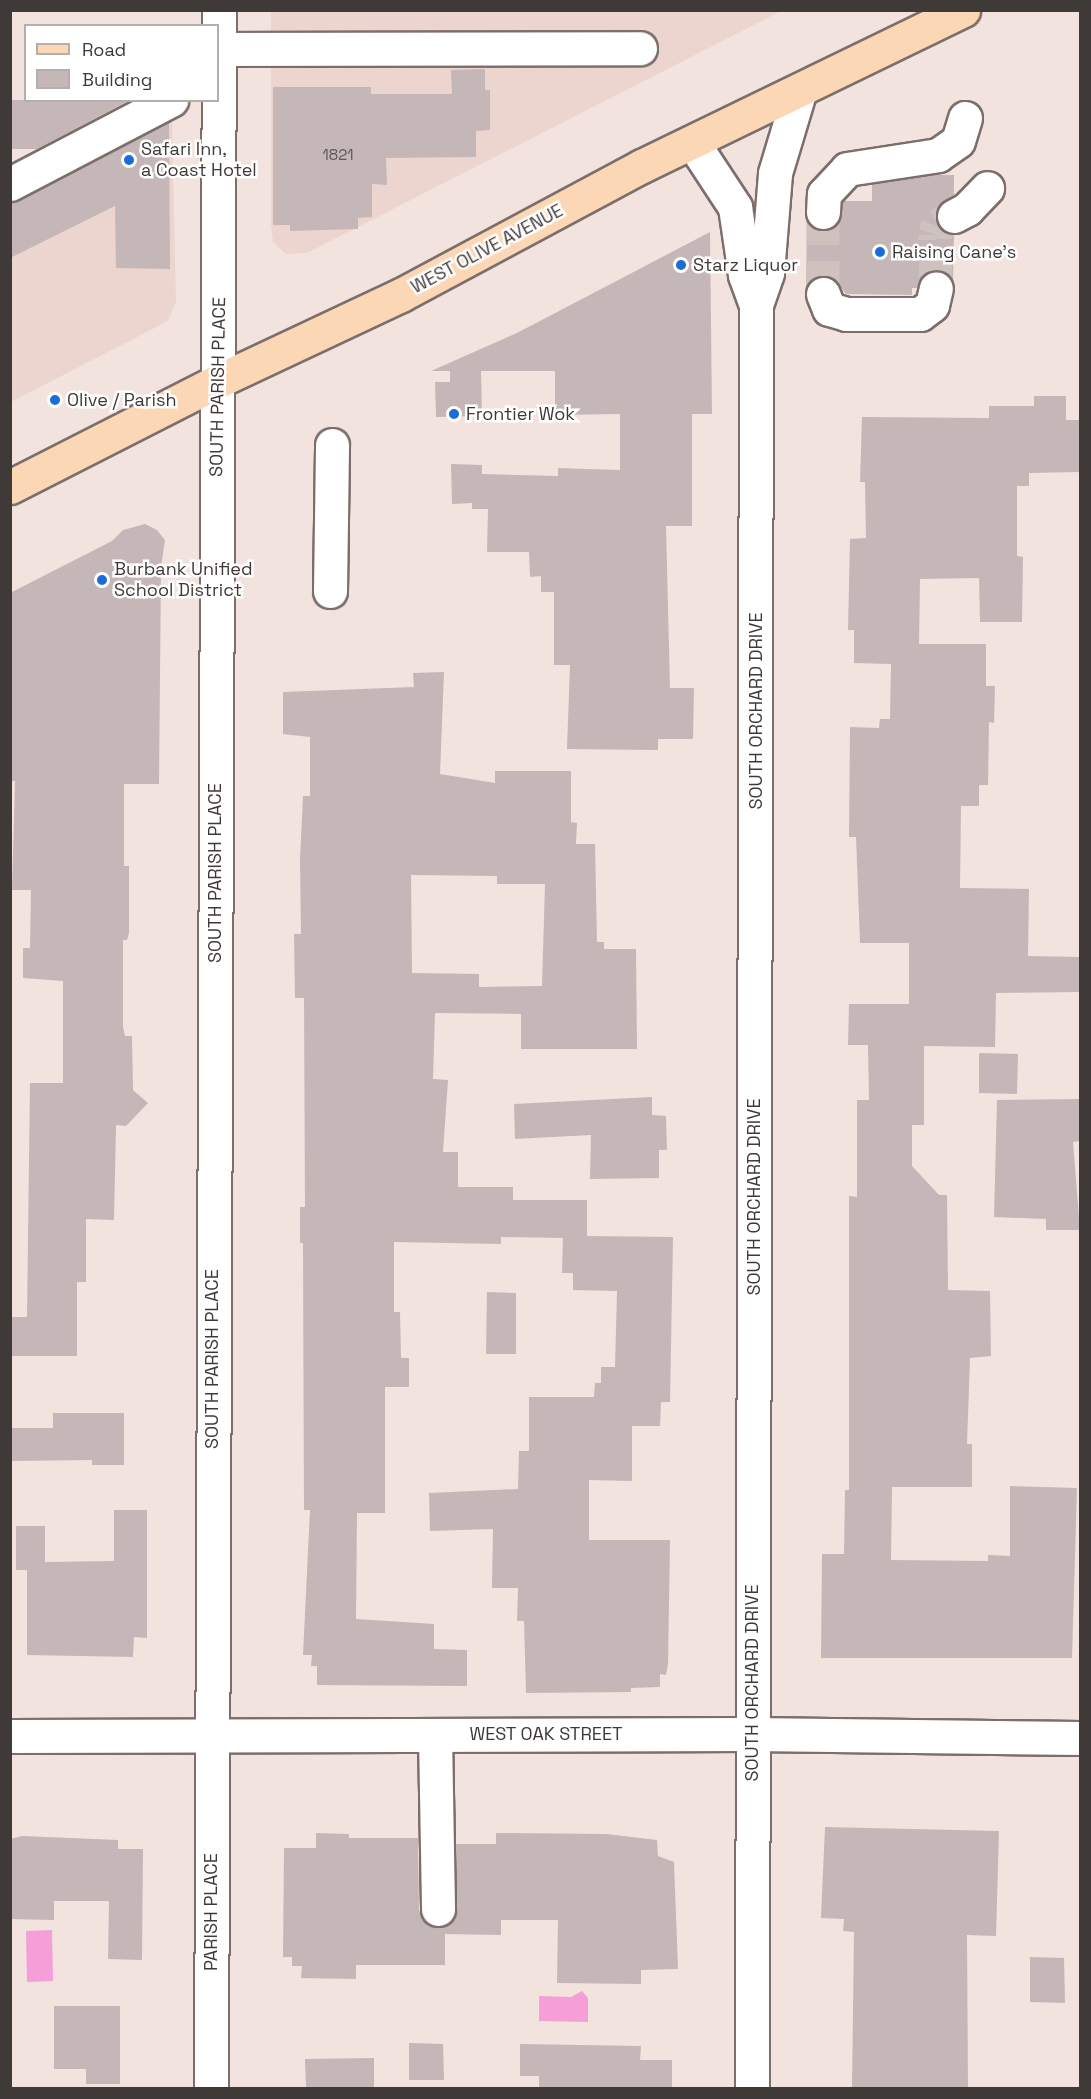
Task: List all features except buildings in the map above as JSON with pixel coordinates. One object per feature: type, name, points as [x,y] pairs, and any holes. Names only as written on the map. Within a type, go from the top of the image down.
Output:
[{"type":"main road","name":"WEST OLIVE AVENUE","points":[[10,487],[218,381],[401,295],[693,142],[799,93],[963,10]]},
{"type":"street","name":"SOUTH PARISH PLACE","points":[[219,10],[219,67]]},
{"type":"street","points":[[219,67],[640,48]]},
{"type":"street","name":"SOUTH ORCHARD DRIVE","points":[[752,2088],[756,305],[767,273],[775,172],[799,93]]},
{"type":"street","points":[[10,184],[167,102]]},
{"type":"street","name":"SOUTH PARISH PLACE","points":[[211,1735],[219,102]]},
{"type":"street","points":[[823,212],[824,194],[847,169],[938,155],[958,141],[965,118]]},
{"type":"street","name":"SOUTH ORCHARD DRIVE","points":[[693,142],[735,207],[745,275],[756,305]]},
{"type":"street","points":[[954,216],[967,209],[987,188]]},
{"type":"street","points":[[823,294],[829,309],[846,314],[920,314],[932,305],[936,288]]},
{"type":"street","points":[[330,591],[332,445]]},
{"type":"street","name":"WEST OAK STREET","points":[[10,1736],[751,1734],[1080,1738]]},
{"type":"street","name":"PARISH PLACE","points":[[211,1735],[211,2088]]},
{"type":"street","points":[[435,1735],[438,1909]]},
{"type":"shaded area","points":[[271,11],[781,11],[307,253],[286,254],[273,242],[271,225]]},
{"type":"shaded area","points":[[172,117],[176,302],[168,321],[11,402],[11,195]]},
{"type":"shaded area","points":[[52,1930],[53,1981],[27,1982],[26,1931]]},
{"type":"shaded area","points":[[582,1991],[588,1998],[588,2022],[539,2021],[539,1996],[571,1997]]},
{"type":"tunnel","points":[[823,212],[823,294]]},
{"type":"tunnel","points":[[936,288],[935,234],[938,225],[954,216]]},
{"type":"place","name":"Safari Inn, a Coast Hotel","points":[[129,160]]},
{"type":"place","name":"Raising Cane's","points":[[880,252]]},
{"type":"place","name":"Starz Liquor","points":[[681,265]]},
{"type":"place","name":"Olive / Parish","points":[[55,400]]},
{"type":"place","name":"Frontier Wok","points":[[454,414]]},
{"type":"place","name":"Burbank Unified School District","points":[[102,580]]}]
